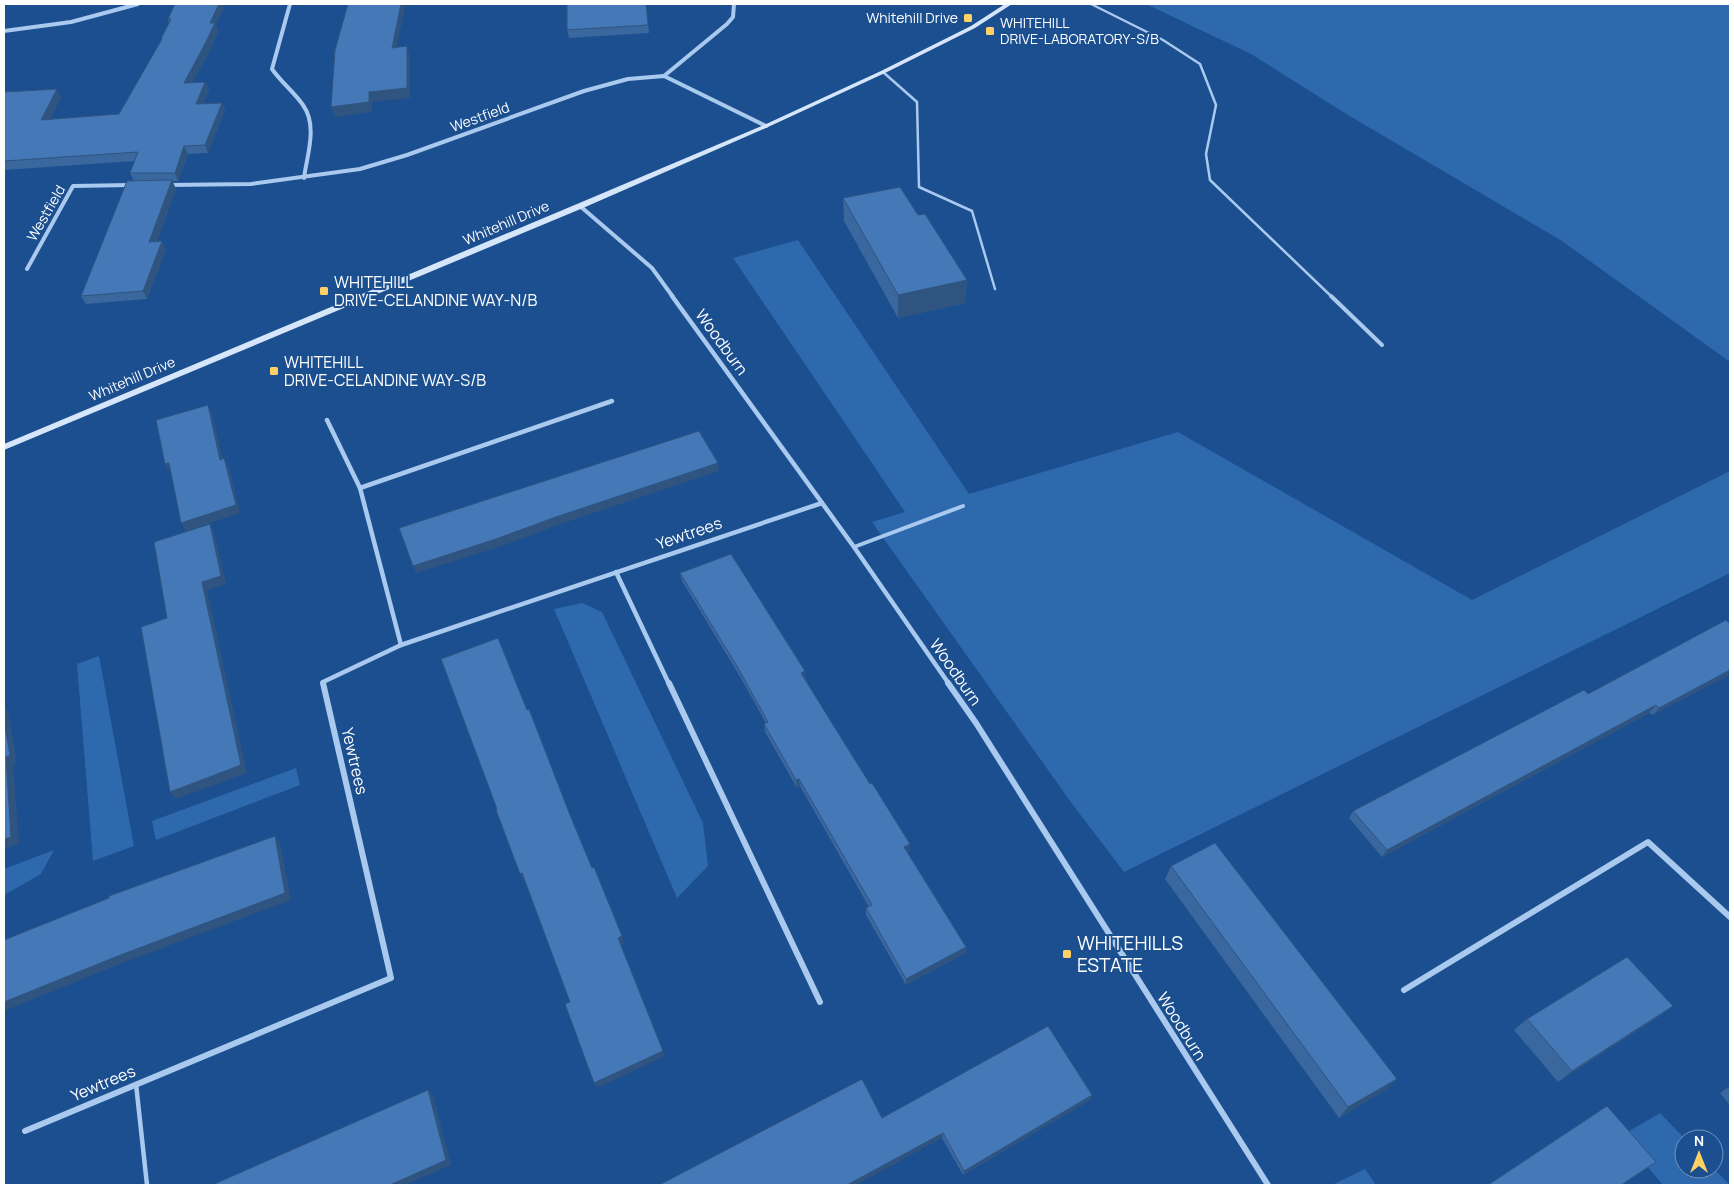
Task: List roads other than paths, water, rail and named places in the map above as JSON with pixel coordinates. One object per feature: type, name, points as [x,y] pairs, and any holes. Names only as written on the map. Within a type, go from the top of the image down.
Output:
[{"type":"street","points":[[4,31],[68,24],[104,16],[138,4]]},
{"type":"street","points":[[290,4],[272,69],[279,80],[304,106],[311,122],[304,178]]},
{"type":"street","points":[[734,4],[733,17],[728,24],[703,42],[664,76],[766,126]]},
{"type":"street","name":"Whitehill Drive","points":[[4,447],[580,206],[766,126],[883,72],[973,27],[1009,4]]},
{"type":"street","name":"Westfield","points":[[167,185],[251,184],[360,169],[407,156],[584,91],[628,79],[664,76]]},
{"type":"street","name":"Westfield","points":[[27,269],[73,186],[140,185]]},
{"type":"street","name":"Woodburn","points":[[580,206],[652,268],[854,547],[976,724],[1268,1185]]},
{"type":"street","points":[[360,488],[612,401]]},
{"type":"street","points":[[328,420],[360,488],[401,645]]},
{"type":"street","name":"Yewtrees","points":[[25,1131],[391,978],[323,682],[401,645],[822,503]]},
{"type":"street","points":[[616,572],[820,1002]]},
{"type":"street","points":[[1404,990],[1648,842],[1730,917]]},
{"type":"lane","points":[[1091,4],[1163,40],[1200,64],[1216,105],[1206,154],[1210,180],[1382,345]]},
{"type":"lane","points":[[883,72],[917,102],[919,187],[972,211],[995,289]]},
{"type":"lane","points":[[854,547],[963,506]]},
{"type":"lane","points":[[136,1084],[147,1185]]},
{"type":"place","name":"Whitehill Drive","points":[[968,18]]},
{"type":"place","name":"WHITEHILL DRIVE-LABORATORY-S/B","points":[[990,31]]},
{"type":"place","name":"WHITEHILL DRIVE-CELANDINE WAY-N/B","points":[[324,291]]},
{"type":"place","name":"WHITEHILL DRIVE-CELANDINE WAY-S/B","points":[[274,371]]},
{"type":"place","name":"WHITEHILLS ESTATE","points":[[1067,954]]}]
